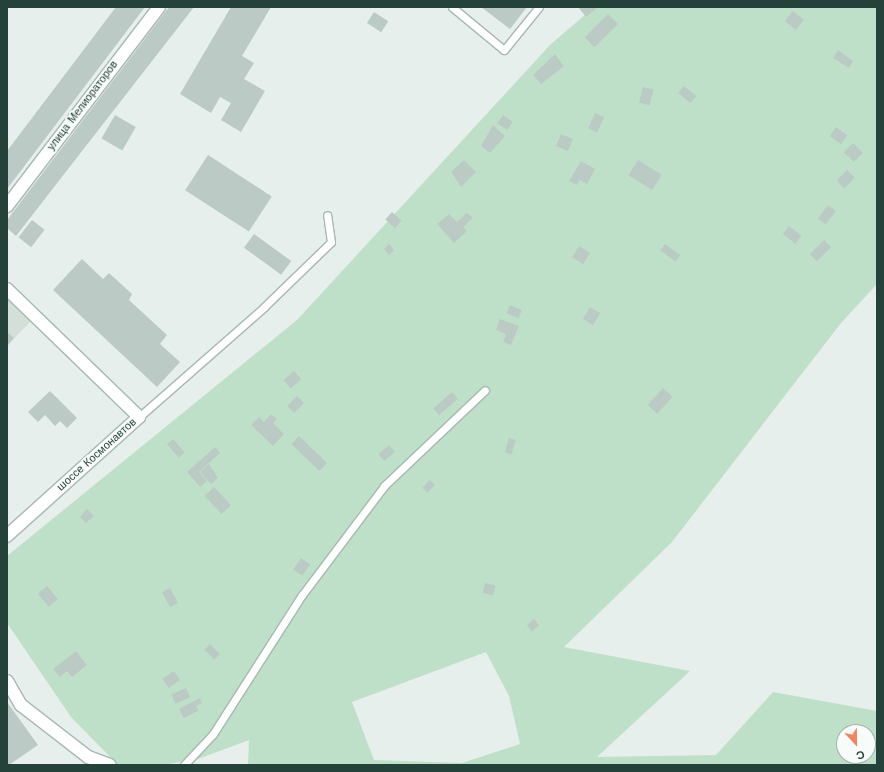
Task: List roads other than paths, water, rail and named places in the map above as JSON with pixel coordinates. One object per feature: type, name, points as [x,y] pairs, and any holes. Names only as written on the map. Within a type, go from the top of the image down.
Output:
[{"type":"street","name":"улица Мелиораторов","points":[[7,206],[159,7]]},
{"type":"street","name":"шоссе Космонавтов","points":[[7,289],[139,417],[7,536]]},
{"type":"street","points":[[7,681],[21,705],[88,757],[110,765]]},
{"type":"lane","points":[[452,7],[504,50],[540,8]]},
{"type":"lane","points":[[139,417],[264,307],[331,242],[327,215]]},
{"type":"lane","points":[[184,765],[213,734],[302,595],[384,486],[486,390]]}]
